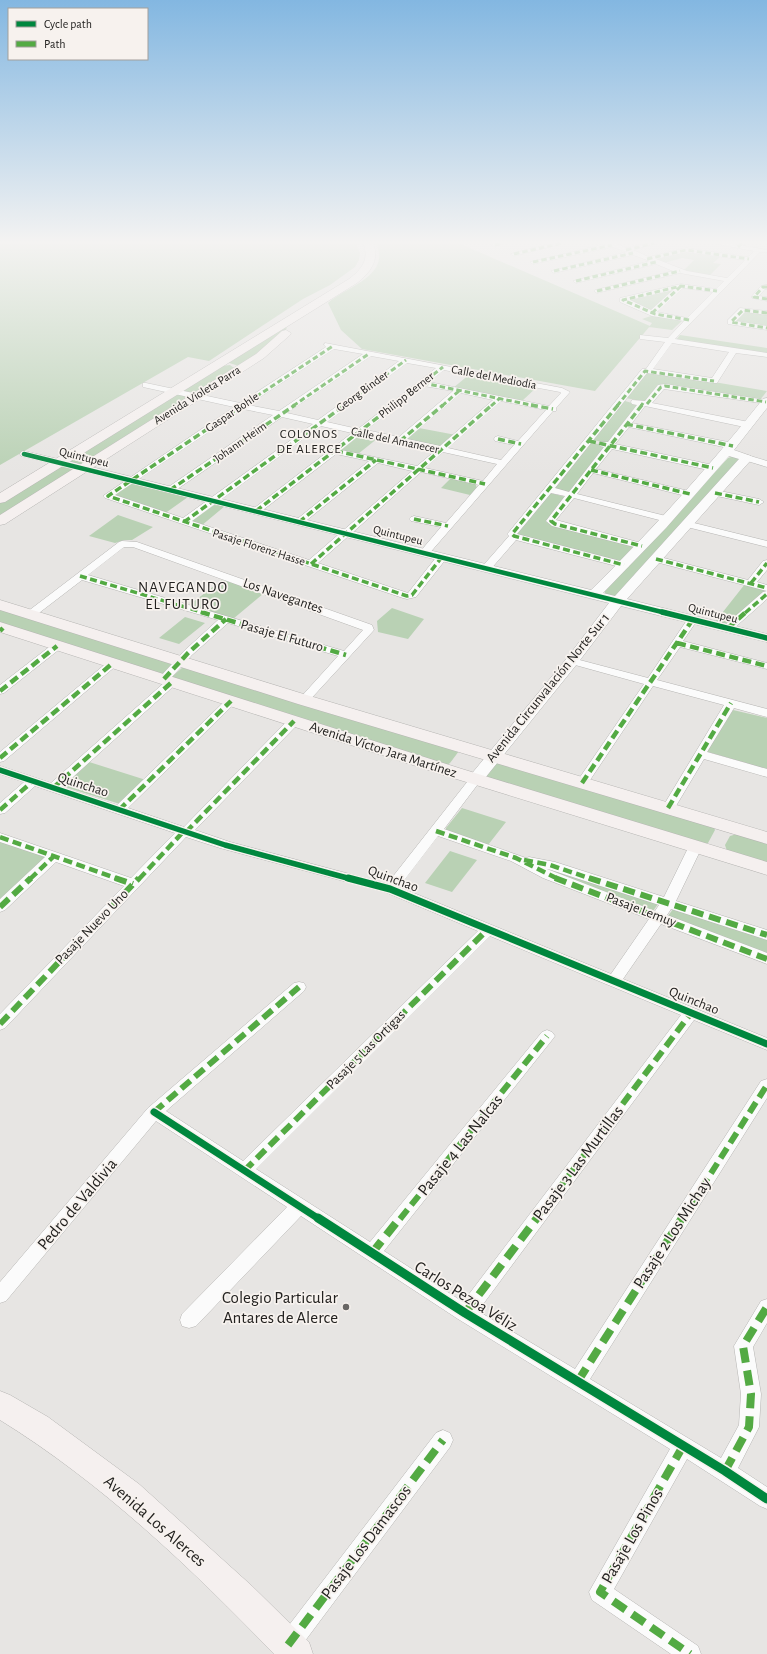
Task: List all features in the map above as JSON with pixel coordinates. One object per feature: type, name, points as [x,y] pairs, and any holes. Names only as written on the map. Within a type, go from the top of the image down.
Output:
[{"type":"main road","name":"Avenida Violeta Parra","points":[[0,499],[289,320]]},
{"type":"main road","name":"Avenida Violeta Parra","points":[[0,521],[266,351],[299,320]]},
{"type":"main road","points":[[214,366],[232,364],[236,367],[235,371]]},
{"type":"main road","name":"Avenida Víctor Jara Martínez","points":[[0,605],[304,700],[767,838]]},
{"type":"main road","name":"Avenida Víctor Jara Martínez","points":[[1,629],[168,680],[475,780],[767,869]]},
{"type":"main road","points":[[702,850],[723,824]]},
{"type":"main road","name":"Avenida Los Alerces","points":[[0,1404],[38,1427],[128,1494],[241,1597],[293,1649]]},
{"type":"street","points":[[648,371],[676,333],[688,320]]},
{"type":"street","points":[[734,320],[731,323],[767,328]]},
{"type":"street","points":[[643,337],[767,355]]},
{"type":"street","name":"Calle del Mediodía","points":[[331,345],[566,392],[553,409]]},
{"type":"street","name":"Gaspar Bohle","points":[[108,496],[331,345]]},
{"type":"street","points":[[486,568],[514,536],[512,534],[589,441],[644,371],[714,381],[734,350]]},
{"type":"street","name":"Johann Heim","points":[[170,490],[370,353]]},
{"type":"street","name":"Georg Binder","points":[[184,522],[406,360]]},
{"type":"street","name":"Philipp Berner","points":[[256,511],[336,451],[443,367]]},
{"type":"street","points":[[423,383],[553,409]]},
{"type":"street","name":"Calle del Amanecer","points":[[146,385],[504,463]]},
{"type":"street","points":[[642,546],[552,522],[551,520],[626,424],[663,386],[767,402]]},
{"type":"street","points":[[400,441],[460,390]]},
{"type":"street","points":[[311,564],[500,398]]},
{"type":"street","points":[[622,400],[749,425]]},
{"type":"street","name":"Avenida Circunvalación Norte Sur 1","points":[[594,595],[624,566],[690,494],[730,449],[767,402]]},
{"type":"street","points":[[424,553],[553,409]]},
{"type":"street","points":[[626,424],[730,449],[747,458],[767,464]]},
{"type":"street","points":[[498,439],[521,444]]},
{"type":"street","points":[[589,441],[713,468]]},
{"type":"street","points":[[336,451],[485,484]]},
{"type":"street","name":"Quintupeu","points":[[24,454],[767,638]]},
{"type":"street","name":"Avenida Circunvalación Norte Sur 1","points":[[390,889],[618,601],[747,458]]},
{"type":"street","points":[[299,522],[376,460]]},
{"type":"street","points":[[591,470],[690,494]]},
{"type":"street","points":[[548,489],[667,519]]},
{"type":"street","points":[[715,493],[759,502]]},
{"type":"street","name":"Pasaje Florenz Hasse","points":[[108,496],[410,596],[442,557]]},
{"type":"street","points":[[414,518],[448,526]]},
{"type":"street","points":[[686,524],[767,544]]},
{"type":"street","points":[[514,536],[624,566]]},
{"type":"street","name":"Los Navegantes","points":[[31,614],[122,544],[134,544],[366,625],[369,630],[304,700]]},
{"type":"street","points":[[656,559],[767,588]]},
{"type":"street","points":[[751,583],[767,563]]},
{"type":"street","name":"Pasaje El Futuro","points":[[80,576],[346,655]]},
{"type":"street","points":[[728,628],[767,594]]},
{"type":"street","points":[[53,788],[168,680],[181,661],[226,619]]},
{"type":"street","points":[[582,783],[693,620]]},
{"type":"street","points":[[678,643],[767,666]]},
{"type":"street","points":[[0,691],[57,646]]},
{"type":"street","points":[[572,661],[767,713]]},
{"type":"street","points":[[0,758],[113,663]]},
{"type":"street","points":[[119,810],[231,701]]},
{"type":"street","points":[[668,808],[731,703]]},
{"type":"street","name":"Pasaje Nuevo Uno","points":[[0,1024],[133,884],[294,721]]},
{"type":"street","points":[[700,754],[767,772]]},
{"type":"street","name":"Quinchao","points":[[0,770],[185,832],[390,889],[767,1044]]},
{"type":"street","points":[[0,810],[32,781]]},
{"type":"street","name":"Pasaje Lemuy","points":[[436,831],[516,858],[550,864],[767,935]]},
{"type":"street","points":[[0,837],[133,884]]},
{"type":"street","points":[[614,981],[668,903],[702,850]]},
{"type":"street","points":[[0,907],[54,856]]},
{"type":"street","name":"Pasaje Lemuy","points":[[516,858],[548,875],[767,958]]},
{"type":"street","name":"Pasaje 5 Las Ortigas","points":[[244,1171],[488,929]]},
{"type":"street","name":"Pedro de Valdivia","points":[[0,1295],[154,1112],[299,987]]},
{"type":"street","name":"Pasaje 3 Las Murtillas","points":[[465,1313],[691,1013]]},
{"type":"street","name":"Pasaje 4 Las Nalcas","points":[[372,1253],[547,1036]]},
{"type":"street","name":"Pasaje 2 Los Michay","points":[[578,1381],[767,1085]]},
{"type":"street","name":"Carlos Pezoa Véliz","points":[[154,1112],[465,1313],[767,1498]]},
{"type":"street","points":[[188,1320],[299,1206]]},
{"type":"street","points":[[725,1471],[749,1427],[751,1394],[743,1346],[767,1307]]},
{"type":"street","name":"Pasaje Los Damascos","points":[[293,1649],[443,1440]]},
{"type":"street","name":"Pasaje Los Pinos","points":[[683,1446],[600,1592],[690,1654]]},
{"type":"green space","points":[[0,320],[271,320],[209,361],[188,357],[0,465]]},
{"type":"green space","points":[[336,320],[637,320],[650,326],[595,391],[362,349],[341,330]]},
{"type":"green space","points":[[645,320],[683,320],[672,330],[649,327],[652,323]]},
{"type":"green space","points":[[767,320],[767,327],[734,321]]},
{"type":"green space","points":[[286,327],[287,328],[270,346],[239,366],[226,362]]},
{"type":"green space","points":[[680,335],[767,348],[767,354],[676,340]]},
{"type":"green space","points":[[230,365],[234,368],[195,393],[182,391],[221,366]]},
{"type":"green space","points":[[649,371],[767,391],[760,400],[667,385],[645,402],[626,398],[645,372]]},
{"type":"green space","points":[[470,374],[537,387],[522,401],[453,388]]},
{"type":"green space","points":[[175,394],[189,397],[82,465],[67,461]]},
{"type":"green space","points":[[625,401],[639,405],[610,443],[594,440],[593,439],[622,402]]},
{"type":"green space","points":[[419,428],[456,435],[440,447],[407,439]]},
{"type":"green space","points":[[359,435],[378,438],[358,454],[341,450]]},
{"type":"green space","points":[[590,443],[606,445],[569,492],[554,488]]},
{"type":"green space","points":[[731,457],[740,459],[616,596],[605,594],[605,590],[728,458]]},
{"type":"green space","points":[[61,465],[75,469],[0,517],[0,502]]},
{"type":"green space","points":[[451,478],[475,483],[477,488],[470,495],[441,488]]},
{"type":"green space","points":[[130,483],[188,497],[164,514],[112,494]]},
{"type":"green space","points":[[550,493],[566,497],[549,519],[634,546],[620,561],[515,534]]},
{"type":"green space","points":[[214,505],[225,506],[201,526],[190,522]]},
{"type":"green space","points":[[118,515],[153,527],[132,540],[124,540],[115,543],[89,536]]},
{"type":"green space","points":[[223,579],[264,593],[233,619],[188,606]]},
{"type":"green space","points":[[745,584],[767,591],[727,624],[715,622]]},
{"type":"green space","points":[[392,608],[424,619],[408,639],[378,632],[377,621]]},
{"type":"green space","points":[[0,609],[173,663],[163,674],[0,623]]},
{"type":"green space","points":[[185,617],[205,623],[179,644],[159,638]]},
{"type":"green space","points":[[183,667],[459,751],[447,765],[173,678],[173,676]]},
{"type":"green space","points":[[733,710],[767,718],[767,769],[708,752]]},
{"type":"green space","points":[[86,761],[146,780],[120,804],[62,786]]},
{"type":"green space","points":[[498,762],[714,828],[715,830],[708,843],[705,844],[487,778],[487,774]]},
{"type":"green space","points":[[462,808],[506,822],[488,845],[446,830]]},
{"type":"green space","points":[[737,834],[767,842],[767,865],[727,851],[725,845],[730,836]]},
{"type":"green space","points":[[0,840],[47,858],[0,904]]},
{"type":"green space","points":[[450,851],[477,860],[452,892],[425,883]]},
{"type":"green space","points":[[533,864],[658,904],[653,911]]},
{"type":"green space","points":[[673,909],[767,938],[767,956],[668,916]]},
{"type":"marked path","points":[[733,320],[731,322],[767,328]]},
{"type":"marked path","points":[[333,346],[108,496],[407,596],[412,595],[442,557]]},
{"type":"marked path","points":[[170,490],[370,353]]},
{"type":"marked path","points":[[184,522],[406,360]]},
{"type":"marked path","points":[[256,511],[443,367]]},
{"type":"marked path","points":[[624,565],[514,536],[512,534],[645,371],[714,381]]},
{"type":"marked path","points":[[423,383],[553,409]]},
{"type":"marked path","points":[[647,404],[661,387],[665,386],[766,402]]},
{"type":"marked path","points":[[400,441],[460,390]]},
{"type":"marked path","points":[[311,564],[500,398]]},
{"type":"marked path","points":[[642,546],[555,524],[551,521],[643,403]]},
{"type":"marked path","points":[[626,424],[733,446]]},
{"type":"marked path","points":[[498,439],[521,444]]},
{"type":"marked path","points":[[589,441],[713,468]]},
{"type":"marked path","points":[[336,451],[485,484]]},
{"type":"marked path","points":[[299,522],[376,460]]},
{"type":"marked path","points":[[591,470],[690,494]]},
{"type":"marked path","points":[[715,493],[759,502]]},
{"type":"marked path","points":[[414,519],[448,526]]},
{"type":"marked path","points":[[656,559],[767,588]]},
{"type":"marked path","points":[[751,583],[767,563]]},
{"type":"marked path","points":[[80,576],[346,655]]},
{"type":"marked path","points":[[728,628],[767,594]]},
{"type":"marked path","points":[[164,679],[188,653],[226,619]]},
{"type":"marked path","points":[[582,783],[693,619]]},
{"type":"marked path","points":[[0,631],[3,628]]},
{"type":"marked path","points":[[677,643],[767,666]]},
{"type":"marked path","points":[[0,691],[57,646]]},
{"type":"marked path","points":[[0,758],[113,663]]},
{"type":"marked path","points":[[53,788],[172,682]]},
{"type":"marked path","points":[[119,810],[231,701]]},
{"type":"marked path","points":[[668,808],[731,703]]},
{"type":"marked path","points":[[186,832],[294,721]]},
{"type":"marked path","points":[[0,810],[33,781]]},
{"type":"marked path","points":[[0,1024],[184,831]]},
{"type":"marked path","points":[[436,831],[516,858],[548,875],[767,959]]},
{"type":"marked path","points":[[0,837],[133,884]]},
{"type":"marked path","points":[[0,907],[54,856]]},
{"type":"marked path","points":[[524,860],[550,865],[767,935]]},
{"type":"marked path","points":[[244,1171],[488,929]]},
{"type":"marked path","points":[[154,1112],[299,987]]},
{"type":"marked path","points":[[465,1313],[691,1013]]},
{"type":"marked path","points":[[372,1253],[547,1036]]},
{"type":"marked path","points":[[578,1381],[767,1085]]},
{"type":"marked path","points":[[725,1471],[749,1427],[751,1394],[743,1346],[767,1307]]},
{"type":"marked path","points":[[288,1645],[443,1440]]},
{"type":"marked path","points":[[683,1446],[600,1592],[690,1654]]},
{"type":"cycle path","points":[[24,454],[767,638]]},
{"type":"cycle path","points":[[0,770],[225,845],[390,889],[767,1044]]},
{"type":"cycle path","points":[[154,1112],[465,1313],[725,1471],[767,1499]]},
{"type":"place","name":"Colegio Particular Antares de Alerce","points":[[346,1307]]},
{"type":"district","name":"COLONOS DE ALERCE","points":[[309,442]]},
{"type":"district","name":"NAVEGANDO EL FUTURO","points":[[183,596]]}]
